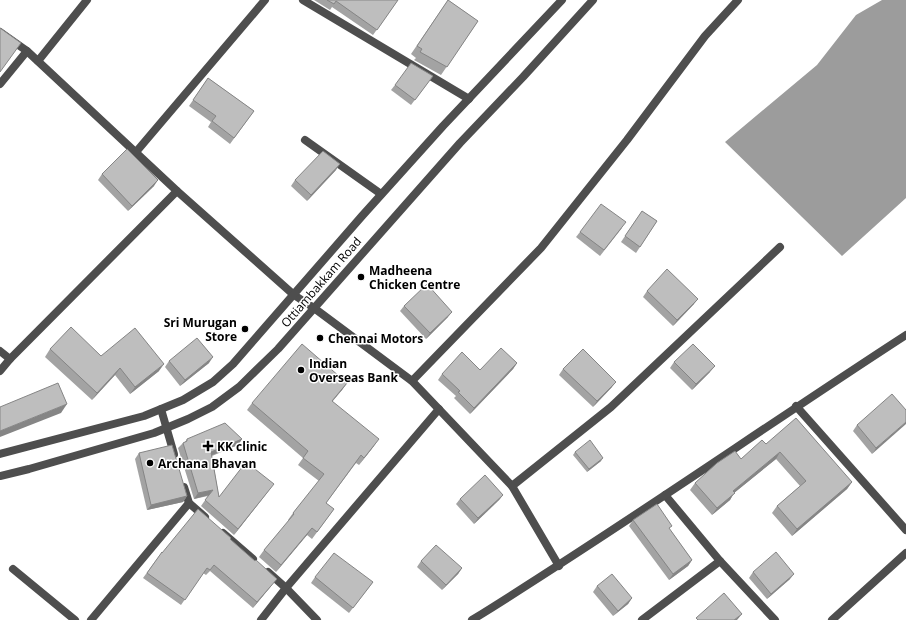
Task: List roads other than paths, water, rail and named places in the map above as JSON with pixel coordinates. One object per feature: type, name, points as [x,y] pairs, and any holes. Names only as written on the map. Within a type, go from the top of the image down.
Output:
[{"type":"street","points":[[38,61],[87,0]]},
{"type":"street","points":[[136,152],[265,0]]},
{"type":"street","points":[[303,0],[469,99]]},
{"type":"street","name":"Ottiambakkam Road","points":[[0,454],[144,416],[183,400],[213,382],[234,364],[381,194],[562,0]]},
{"type":"street","name":"Ottiambakkam Road","points":[[0,476],[154,433],[188,419],[212,406],[239,387],[278,350],[460,143],[593,0]]},
{"type":"street","points":[[412,381],[541,248],[622,146],[705,36],[738,0]]},
{"type":"street","points":[[0,32],[27,51],[177,191],[294,295],[314,308],[412,381],[512,486],[559,566]]},
{"type":"street","points":[[0,84],[27,51]]},
{"type":"street","points":[[305,140],[381,194]]},
{"type":"street","points":[[0,371],[10,359],[177,191]]},
{"type":"street","points":[[512,486],[611,407],[780,247]]},
{"type":"street","points":[[472,620],[559,566],[796,406],[906,335]]},
{"type":"street","points":[[0,351],[10,359]]},
{"type":"street","points":[[796,406],[906,530]]},
{"type":"street","points":[[161,409],[178,465]]},
{"type":"street","points":[[261,620],[286,588],[440,409]]},
{"type":"street","points":[[182,480],[189,503],[286,588],[317,620]]},
{"type":"street","points":[[665,494],[720,561],[775,620]]},
{"type":"street","points":[[91,620],[189,503]]},
{"type":"street","points":[[832,620],[906,553]]},
{"type":"street","points":[[642,620],[720,561]]},
{"type":"street","points":[[13,569],[75,620]]},
{"type":"place","name":"Madheena Chicken Centre","points":[[361,277]]},
{"type":"place","name":"Sri Murugan Store","points":[[245,329]]},
{"type":"place","name":"Chennai Motors","points":[[320,338]]},
{"type":"place","name":"Indian Overseas Bank","points":[[301,370]]},
{"type":"place","name":"KK clinic","points":[[208,446]]},
{"type":"place","name":"Archana Bhavan","points":[[150,463]]}]
